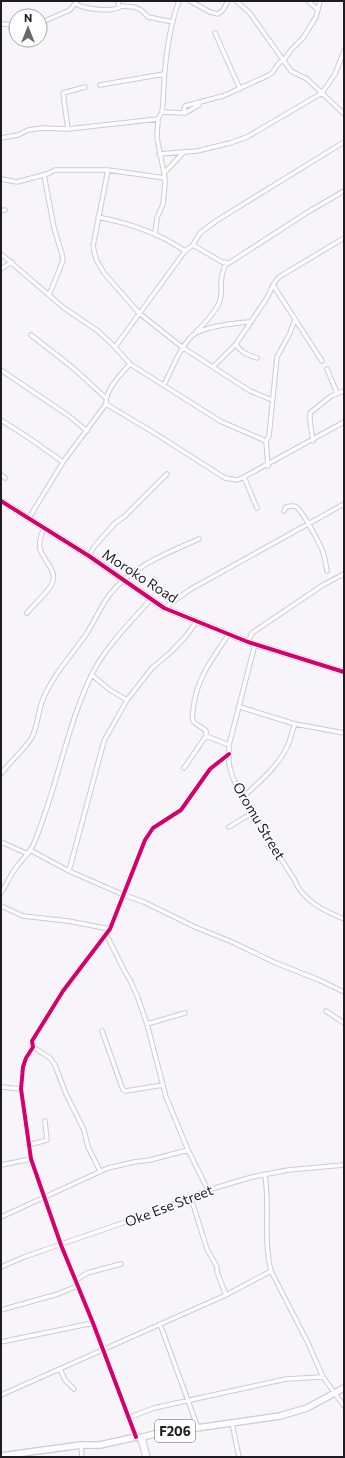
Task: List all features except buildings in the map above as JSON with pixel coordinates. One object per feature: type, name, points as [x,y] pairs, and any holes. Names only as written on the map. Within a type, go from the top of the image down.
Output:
[{"type":"main road","name":"F206","points":[[1,1456],[23,1455],[81,1445],[100,1445],[154,1434],[291,1413],[306,1408],[344,1388]]},
{"type":"street","points":[[118,1],[120,8]]},
{"type":"street","points":[[155,234],[157,218],[163,204],[165,178],[157,138],[158,119],[162,112],[164,74],[173,22],[179,1]]},
{"type":"street","points":[[190,1],[210,12],[218,14],[223,10],[228,1]]},
{"type":"street","points":[[236,1],[249,12],[291,71],[308,79],[344,114]]},
{"type":"street","points":[[310,2],[316,1]]},
{"type":"street","points":[[162,112],[185,113],[185,106],[205,102],[240,89],[269,75],[303,38],[316,17],[320,1]]},
{"type":"street","points":[[48,20],[70,10],[76,2],[83,8],[109,10],[120,8],[121,6],[134,7],[141,10],[148,17],[173,22]]},
{"type":"street","points":[[310,2],[317,9]]},
{"type":"street","points":[[215,33],[240,89]]},
{"type":"street","points":[[159,154],[209,148],[247,137],[322,93],[336,74],[344,51]]},
{"type":"street","points":[[100,84],[164,74]]},
{"type":"street","points":[[68,129],[63,93],[85,87]]},
{"type":"street","points":[[1,138],[18,135],[28,130],[43,128],[68,129],[158,119]]},
{"type":"street","points":[[115,347],[185,251],[193,245],[200,233],[216,221],[344,142]]},
{"type":"street","points":[[164,173],[184,152]]},
{"type":"street","points":[[1,179],[17,182],[44,175],[55,170],[108,170],[165,178]]},
{"type":"street","points":[[108,170],[93,246],[96,259],[104,273],[139,313],[182,347],[214,366],[224,375],[250,391],[272,400]]},
{"type":"street","points":[[44,175],[54,228],[63,260],[49,295]]},
{"type":"street","points":[[193,245],[226,263],[233,262],[271,236],[344,191]]},
{"type":"street","points":[[98,217],[135,226],[171,241],[185,251]]},
{"type":"street","points":[[214,366],[236,344],[270,292],[273,284],[279,277],[344,238]]},
{"type":"street","points":[[1,254],[68,311],[98,331],[130,364],[220,421],[266,441]]},
{"type":"street","points":[[1,269],[12,262]]},
{"type":"street","points":[[164,385],[182,347],[206,322],[220,302],[222,276],[226,263]]},
{"type":"street","points":[[273,284],[322,361]]},
{"type":"street","points":[[270,292],[277,291]]},
{"type":"street","points":[[268,466],[266,441],[269,436],[277,357],[295,319]]},
{"type":"street","points":[[195,334],[218,326],[251,322]]},
{"type":"street","points":[[31,335],[72,367],[106,398]]},
{"type":"street","points":[[236,344],[245,353],[257,358]]},
{"type":"street","points":[[29,518],[63,462],[106,404],[106,398],[117,378],[130,364]]},
{"type":"street","points":[[327,369],[337,393]]},
{"type":"street","points":[[1,370],[69,416],[87,431]]},
{"type":"street","points":[[313,441],[310,413],[324,400],[344,391]]},
{"type":"street","points":[[106,404],[225,478],[237,480],[268,466],[344,422]]},
{"type":"street","points":[[1,420],[63,462]]},
{"type":"street","points":[[89,556],[94,547],[115,523],[124,517],[167,474]]},
{"type":"street","points":[[1,475],[5,478]]},
{"type":"street","points":[[244,477],[257,508]]},
{"type":"street","name":"Moroko Road","points":[[1,501],[89,556],[164,608],[248,642],[344,672]]},
{"type":"street","points":[[164,608],[191,589],[344,504]]},
{"type":"street","points":[[284,511],[286,507],[291,506],[296,507],[299,510],[324,554],[327,571]]},
{"type":"street","points":[[27,613],[51,586],[54,580],[40,549],[44,527]]},
{"type":"street","points":[[1,774],[31,738],[36,729],[42,701],[52,681],[85,635],[109,596],[120,583],[136,570],[199,539]]},
{"type":"street","points":[[248,642],[252,633],[323,585],[344,574]]},
{"type":"street","points":[[1,893],[17,866],[28,854],[34,844],[74,720],[92,675],[109,648],[151,599]]},
{"type":"street","points":[[69,871],[104,741],[127,700],[152,668],[171,652],[186,636],[197,621]]},
{"type":"street","points":[[184,768],[206,736],[206,731],[194,722],[192,718],[194,697],[197,687],[204,672],[229,634]]},
{"type":"street","name":"Oromu Street","points":[[255,644],[229,745],[229,764],[233,778],[242,798],[294,878],[297,887],[316,905],[344,919]]},
{"type":"street","points":[[92,675],[110,690],[127,700]]},
{"type":"street","points":[[240,707],[295,724],[344,733]]},
{"type":"street","points":[[242,798],[265,775],[284,752],[288,746],[295,724]]},
{"type":"street","points":[[206,736],[229,745]]},
{"type":"street","points":[[148,1457],[140,1438],[128,1418],[44,1197],[31,1159],[20,1089],[23,1067],[26,1058],[33,1047],[32,1042],[58,998],[110,929],[124,896],[140,850],[153,828],[181,810],[210,769],[229,754]]},
{"type":"street","points":[[229,826],[252,813]]},
{"type":"street","points":[[1,842],[28,854]]},
{"type":"street","points":[[30,850],[69,871],[124,896],[144,902],[195,927],[206,930],[276,963],[319,980],[344,992]]},
{"type":"street","points":[[1,906],[23,916],[68,921],[110,929]]},
{"type":"street","points":[[106,934],[135,990],[147,1024],[166,1097],[188,1150],[208,1190]]},
{"type":"street","points":[[326,1011],[344,1023]]},
{"type":"street","points":[[147,1024],[185,1013]]},
{"type":"street","points":[[102,1031],[123,1090],[126,1091],[163,1085]]},
{"type":"street","points":[[33,1047],[50,1058],[55,1065],[66,1094],[84,1130],[88,1147],[100,1172]]},
{"type":"street","points":[[1,1087],[20,1089]]},
{"type":"street","points":[[28,1145],[47,1140],[45,1121]]},
{"type":"street","points":[[1,1217],[116,1166],[150,1160],[188,1150]]},
{"type":"street","points":[[1,1166],[31,1159]]},
{"type":"street","name":"Oke Ese Street","points":[[1,1267],[14,1260],[123,1224],[208,1190],[252,1177],[288,1170],[343,1165]]},
{"type":"street","points":[[265,1175],[268,1261],[271,1271],[305,1337],[323,1377],[344,1406]]},
{"type":"street","points":[[191,1198],[207,1249],[217,1267],[217,1272],[226,1295]]},
{"type":"street","points":[[75,1281],[87,1273],[121,1264]]},
{"type":"street","points":[[1,1395],[226,1295],[271,1271]]},
{"type":"street","points":[[1,1310],[58,1294],[77,1286]]},
{"type":"street","points":[[1,1342],[93,1323]]},
{"type":"street","points":[[160,1324],[198,1428]]},
{"type":"street","points":[[60,1369],[65,1380],[74,1389]]},
{"type":"street","points":[[128,1418],[154,1408],[188,1402],[286,1378],[323,1377]]},
{"type":"street","points":[[232,1423],[239,1457]]},
{"type":"street","points":[[140,1438],[145,1457]]},
{"type":"street","points":[[81,1445],[82,1457]]},
{"type":"cycle path","points":[[1,501],[89,556],[164,608],[248,642],[344,672]]},
{"type":"cycle path","points":[[136,1437],[93,1323],[61,1245],[31,1159],[21,1089],[23,1067],[26,1058],[33,1047],[32,1041],[63,991],[110,929],[145,840],[153,828],[181,810],[210,769],[229,754]]}]
